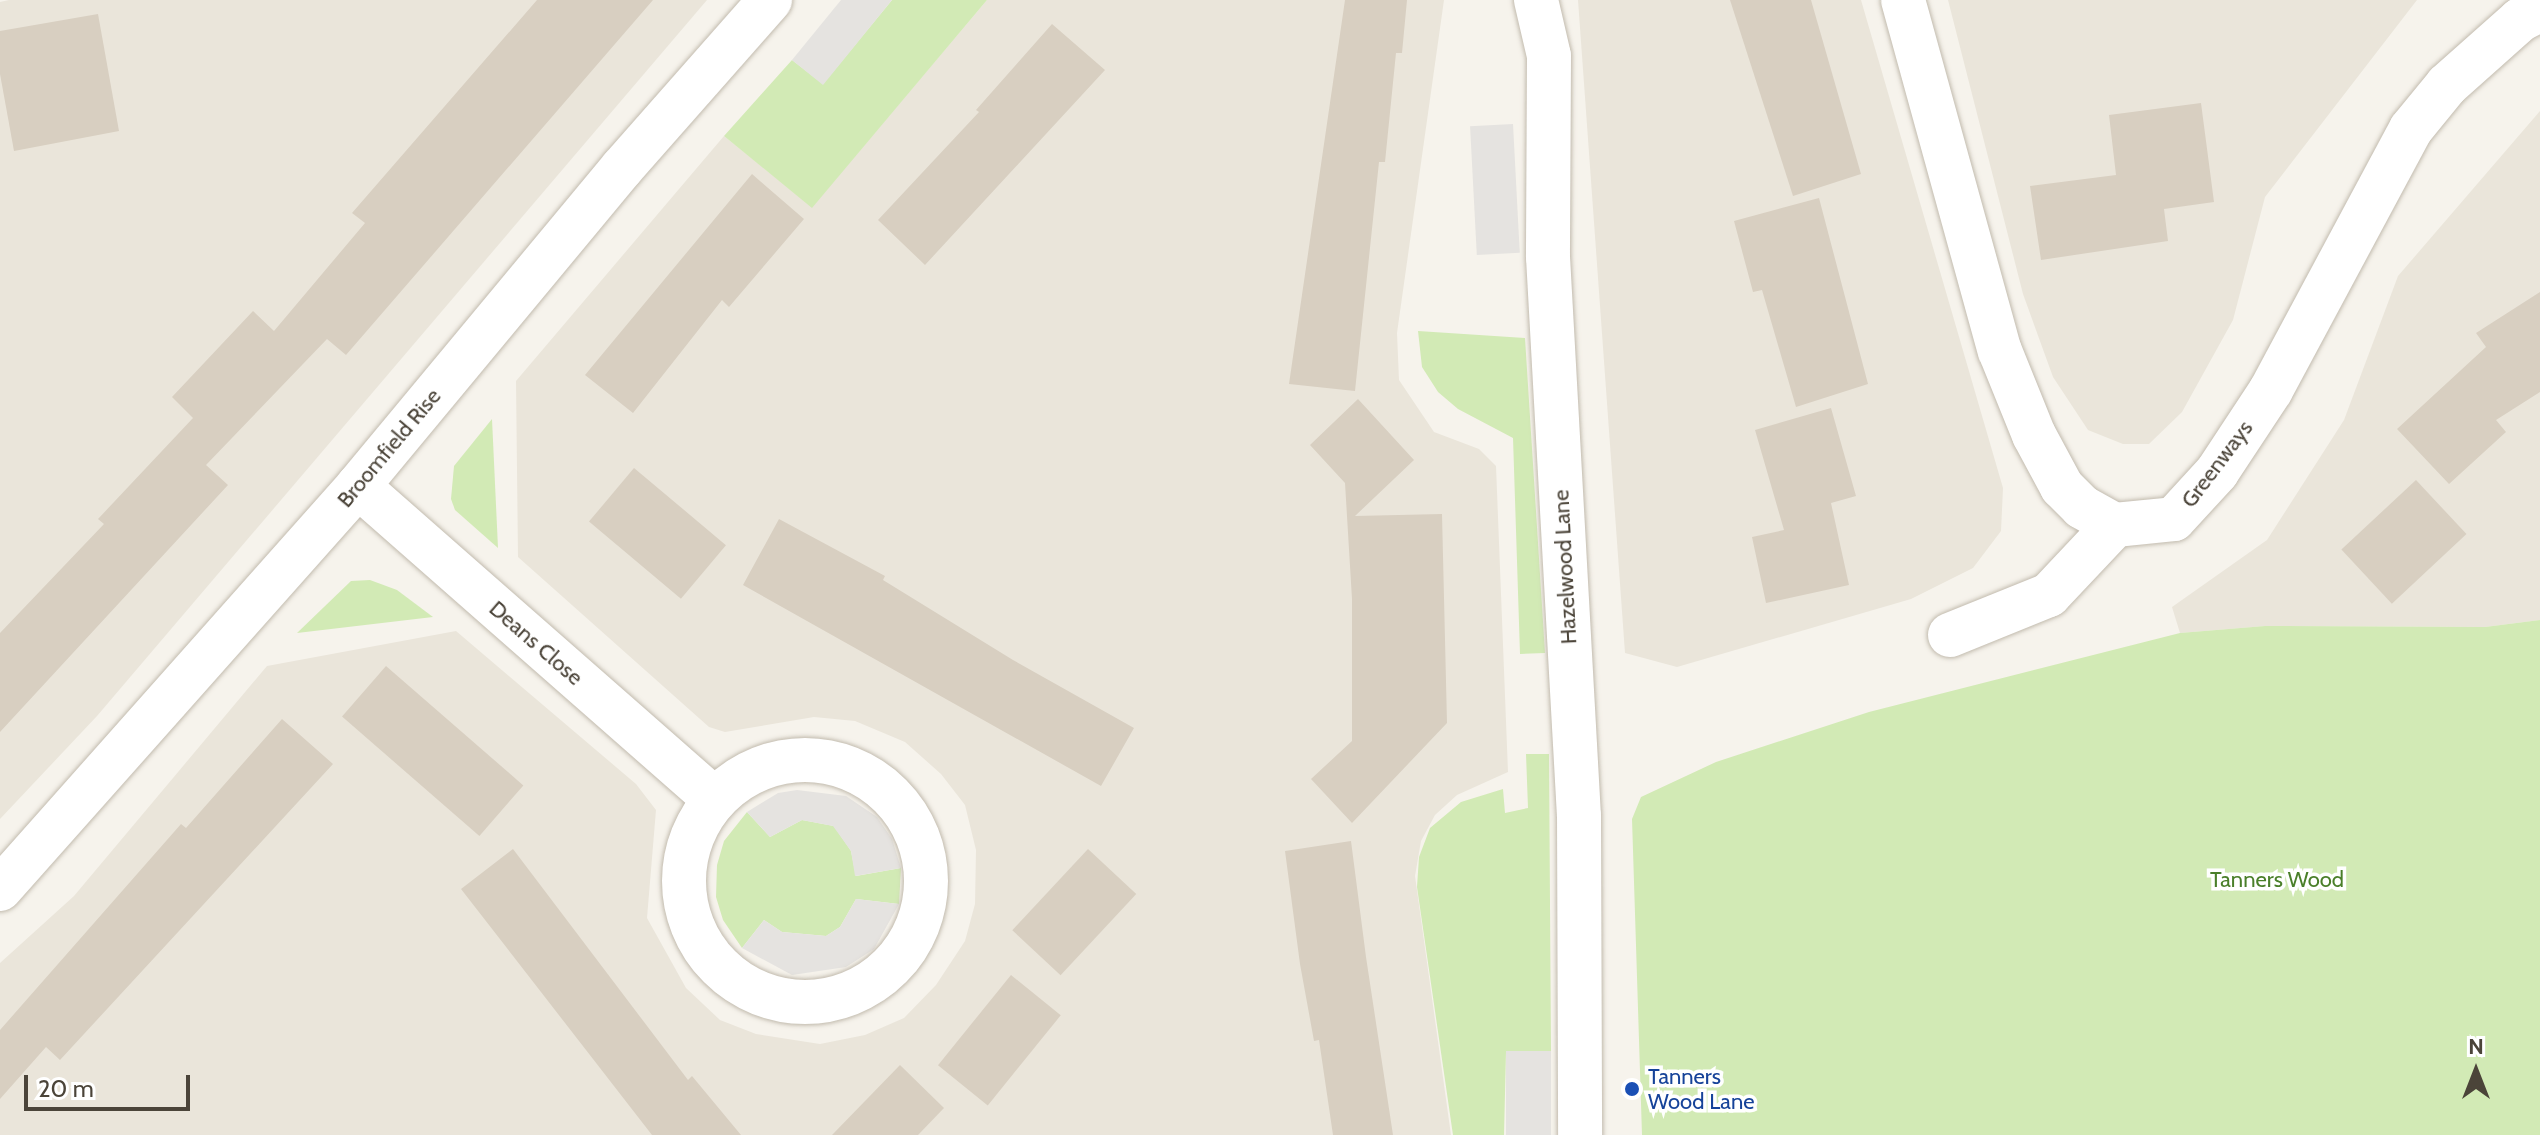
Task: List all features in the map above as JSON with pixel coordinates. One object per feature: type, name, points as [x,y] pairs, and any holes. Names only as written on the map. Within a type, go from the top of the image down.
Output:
[{"type":"street","name":"Broomfield Rise","points":[[0,889],[358,486],[622,168],[770,0]]},
{"type":"street","name":"Hazelwood Lane","points":[[1536,0],[1549,56],[1548,257],[1579,816],[1580,1135]]},
{"type":"street","points":[[1903,0],[1955,200],[2000,351],[2034,435],[2062,487],[2082,507],[2115,525],[2049,595],[1950,635]]},
{"type":"street","name":"Greenways","points":[[2115,525],[2174,519],[2217,472],[2271,390],[2411,129],[2447,85],[2520,20],[2540,10]]},
{"type":"street","name":"Deans Close","points":[[358,486],[715,800]]},
{"type":"street","points":[[815,760],[857,770],[887,791],[909,816],[923,848],[927,891],[918,927],[898,960],[859,990],[825,1001],[786,1001],[729,976],[701,945],[687,914],[683,878],[692,836],[715,800],[741,777],[781,762],[815,760]]},
{"type":"shaded area","points":[[707,0],[97,716],[0,819],[0,2]]},
{"type":"shaded area","points":[[841,0],[892,0],[823,85],[792,60]]},
{"type":"shaded area","points":[[987,0],[1444,0],[1397,333],[1399,380],[1434,432],[1479,449],[1496,466],[1508,772],[1457,795],[1435,815],[1421,841],[1415,876],[1451,1135],[0,1135],[0,963],[74,896],[267,666],[456,631],[636,784],[656,810],[647,918],[686,988],[720,1020],[756,1034],[820,1044],[865,1035],[904,1018],[936,985],[965,941],[975,904],[976,850],[965,805],[941,774],[905,742],[855,721],[814,717],[725,732],[709,727],[518,557],[516,381],[724,136],[812,207]]},
{"type":"shaded area","points":[[1578,0],[1861,0],[2003,488],[2001,531],[1973,568],[1911,599],[1677,667],[1625,653]]},
{"type":"shaded area","points":[[1948,0],[2417,0],[2265,197],[2233,320],[2182,412],[2149,444],[2123,444],[2088,430],[2053,377],[2023,294]]},
{"type":"shaded area","points":[[2540,111],[2540,620],[2485,627],[2265,626],[2180,633],[2172,607],[2267,540],[2344,420],[2398,276]]},
{"type":"shaded area","points":[[1513,124],[1520,253],[1477,255],[1470,126]]},
{"type":"shaded area","points":[[797,790],[846,796],[877,817],[892,839],[901,868],[855,876],[851,851],[833,826],[802,820],[770,837],[747,812],[778,793]]},
{"type":"shaded area","points":[[856,899],[899,904],[874,949],[846,967],[792,975],[742,948],[764,920],[782,932],[826,936],[840,927]]},
{"type":"shaded area","points":[[1506,1051],[1551,1051],[1551,1135],[1506,1135]]},
{"type":"green space","points":[[892,0],[987,0],[812,208],[724,136],[792,60],[823,84]]},
{"type":"green space","points":[[1418,331],[1525,338],[1545,653],[1520,654],[1513,438],[1458,409],[1438,392],[1422,367]]},
{"type":"green space","points":[[492,419],[498,548],[455,510],[451,499],[454,466]]},
{"type":"green space","points":[[370,580],[397,590],[433,617],[297,633],[351,581]]},
{"type":"green space","name":"Tanners Wood","points":[[2540,620],[2540,1135],[1642,1135],[1632,819],[1641,797],[1716,762],[1869,712],[2180,633],[2265,626],[2485,627]]},
{"type":"green space","points":[[1526,754],[1549,754],[1551,1051],[1506,1052],[1504,1135],[1453,1135],[1417,887],[1419,857],[1430,828],[1461,802],[1503,789],[1505,813],[1528,808]]},
{"type":"green space","points":[[747,812],[770,837],[802,820],[834,826],[851,851],[856,876],[901,868],[899,904],[856,899],[840,927],[826,936],[782,932],[764,920],[742,948],[723,920],[716,897],[717,865],[724,841]]},
{"type":"building","points":[[537,0],[653,0],[346,355],[327,339],[206,465],[228,485],[0,732],[0,633],[104,524],[98,519],[193,418],[172,397],[253,311],[274,331],[365,223],[352,213]]},
{"type":"building","points":[[1345,0],[1407,0],[1402,53],[1396,53],[1385,162],[1379,162],[1355,391],[1289,384]]},
{"type":"building","points":[[1730,0],[1811,0],[1861,174],[1793,196]]},
{"type":"building","points":[[98,14],[119,131],[14,151],[0,74],[0,31]]},
{"type":"building","points":[[1052,24],[1105,70],[925,265],[878,220],[979,112],[976,110]]},
{"type":"building","points":[[2201,103],[2214,202],[2164,209],[2168,241],[2041,260],[2030,186],[2116,175],[2109,115]]},
{"type":"building","points":[[752,174],[804,219],[729,307],[722,300],[633,413],[585,375]]},
{"type":"building","points":[[1819,198],[1868,384],[1796,407],[1762,290],[1753,292],[1734,221]]},
{"type":"building","points":[[2540,292],[2540,392],[2496,420],[2506,432],[2449,484],[2397,429],[2486,347],[2476,333]]},
{"type":"building","points":[[1358,399],[1414,460],[1355,516],[1442,514],[1447,723],[1352,823],[1311,779],[1352,741],[1352,599],[1345,483],[1310,445]]},
{"type":"building","points":[[1831,408],[1856,496],[1831,503],[1849,585],[1766,603],[1752,537],[1784,530],[1755,430]]},
{"type":"building","points":[[634,468],[726,545],[681,599],[589,522]]},
{"type":"building","points":[[2416,480],[2466,534],[2392,604],[2341,550]]},
{"type":"building","points":[[779,519],[885,576],[883,580],[1013,660],[1134,728],[1101,786],[743,585]]},
{"type":"building","points":[[386,666],[523,785],[479,836],[342,717]]},
{"type":"building","points":[[282,719],[333,764],[60,1060],[46,1047],[0,1099],[0,1030],[181,824],[186,828]]},
{"type":"building","points":[[1351,841],[1393,1135],[1333,1135],[1319,1040],[1314,1041],[1300,964],[1285,851]]},
{"type":"building","points":[[513,849],[688,1080],[692,1076],[741,1135],[652,1135],[461,889]]},
{"type":"building","points":[[1088,849],[1136,894],[1061,975],[1012,930]]},
{"type":"building","points":[[1011,975],[1061,1015],[988,1105],[938,1065]]},
{"type":"building","points":[[900,1065],[944,1108],[918,1135],[832,1135]]},
{"type":"place","name":"Tanners Wood Lane","points":[[1632,1089]]}]
